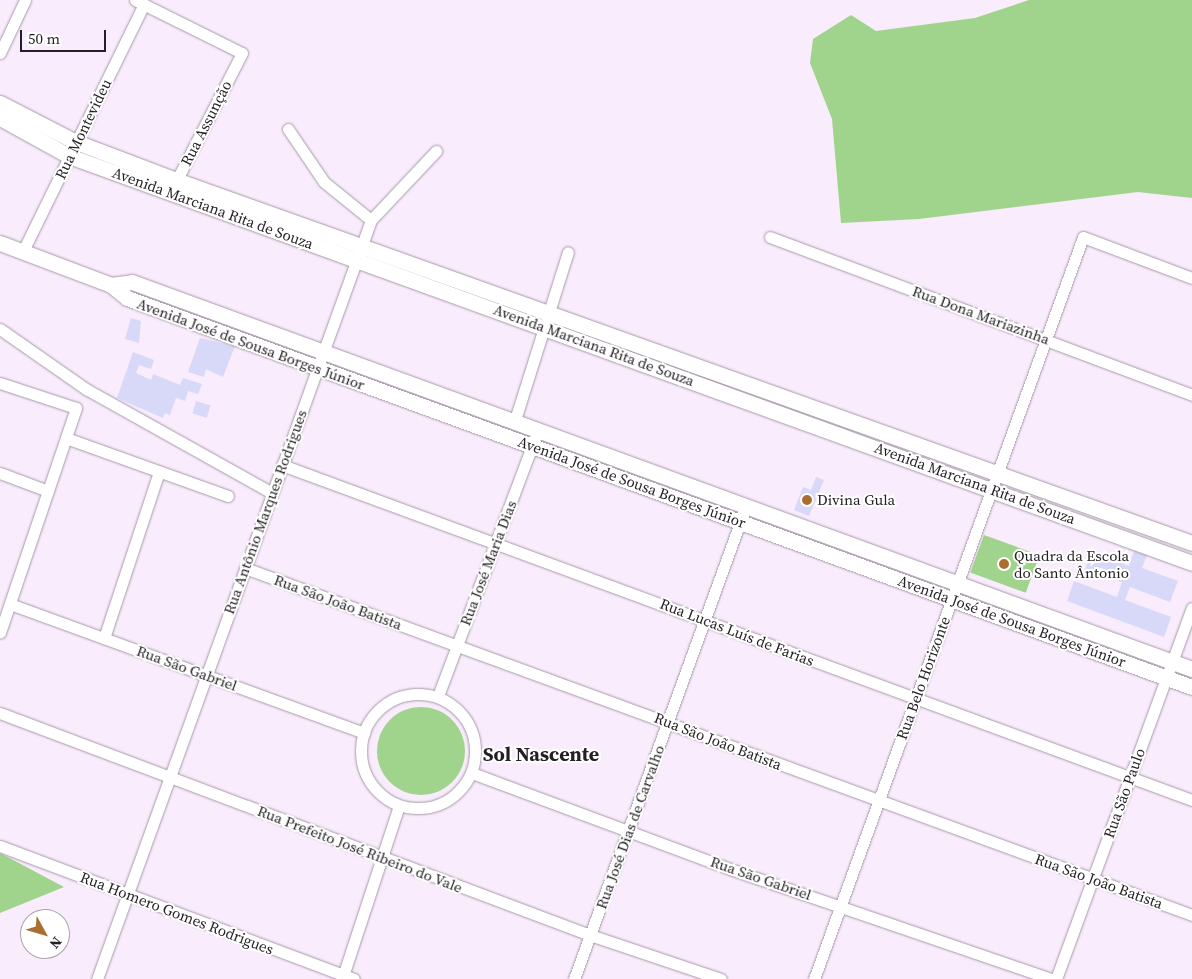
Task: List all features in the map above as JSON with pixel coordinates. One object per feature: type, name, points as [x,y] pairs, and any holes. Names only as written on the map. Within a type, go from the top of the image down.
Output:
[{"type":"street","points":[[0,53],[25,0]]},
{"type":"street","name":"Rua Assunção","points":[[140,2],[242,53],[173,187]]},
{"type":"street","name":"Rua Montevideu","points":[[22,253],[70,156],[140,2]]},
{"type":"street","name":"Avenida Marciana Rita de Souza","points":[[0,104],[173,187]]},
{"type":"street","name":"Avenida Marciana Rita de Souza","points":[[0,118],[70,156],[173,187],[548,321],[1192,563]]},
{"type":"street","points":[[288,129],[324,182],[371,220]]},
{"type":"street","name":"Rua Antônio Marques Rodrigues","points":[[97,979],[126,894],[371,220],[436,150]]},
{"type":"street","name":"Rua Dona Mariazinha","points":[[770,236],[1192,395]]},
{"type":"street","name":"Rua Belo Horizonte","points":[[814,979],[1083,237],[1192,278]]},
{"type":"street","points":[[0,244],[112,285]]},
{"type":"street","points":[[514,423],[548,321],[568,252]]},
{"type":"street","name":"Avenida José de Sousa Borges Júnior","points":[[112,285],[132,282],[1192,669]]},
{"type":"street","name":"Avenida José de Sousa Borges Júnior","points":[[112,285],[127,298],[1192,687]]},
{"type":"street","name":"Avenida Marciana Rita de Souza","points":[[548,321],[997,473],[1192,543]]},
{"type":"street","points":[[0,329],[86,389],[272,493]]},
{"type":"street","points":[[0,383],[76,408],[0,633]]},
{"type":"street","name":"Rua José Maria Dias","points":[[438,696],[538,430]]},
{"type":"street","points":[[66,438],[228,496]]},
{"type":"street","name":"Rua Lucas Luís de Farias","points":[[282,465],[1192,800]]},
{"type":"street","points":[[104,638],[159,472]]},
{"type":"street","points":[[0,473],[48,491]]},
{"type":"street","points":[[1062,515],[1067,498]]},
{"type":"street","name":"Rua José Dias de Carvalho","points":[[574,979],[746,506]]},
{"type":"street","name":"Rua São João Batista","points":[[245,568],[1192,915]]},
{"type":"street","name":"Rua São Gabriel","points":[[10,604],[364,733]]},
{"type":"street","name":"Rua São Paulo","points":[[1054,979],[1192,608]]},
{"type":"street","points":[[411,694],[438,696],[454,705],[471,727],[476,754],[472,772],[450,800],[425,808],[399,806],[371,784],[363,768],[364,733],[385,704],[411,694]]},
{"type":"street","name":"Rua Prefeito José Ribeiro do Vale","points":[[0,713],[590,935],[721,979]]},
{"type":"street","name":"Rua São Gabriel","points":[[472,772],[840,906],[1054,979]]},
{"type":"street","points":[[346,978],[399,806]]},
{"type":"street","name":"Rua Homero Gomes Rodrigues","points":[[0,846],[346,978]]},
{"type":"green space","points":[[1029,0],[1192,0],[1192,198],[1138,192],[919,219],[841,223],[832,119],[810,63],[813,39],[851,15],[876,31],[975,18]]},
{"type":"green space","name":"Quadra da Escola do Santo Ântonio","points":[[984,535],[1039,555],[1026,593],[970,573]]},
{"type":"green space","points":[[412,707],[430,707],[446,714],[458,726],[465,742],[465,760],[458,776],[446,788],[430,795],[412,795],[396,788],[384,776],[377,760],[377,742],[384,726],[396,714]]},
{"type":"green space","points":[[0,853],[64,887],[0,913]]},
{"type":"building","points":[[131,318],[141,321],[139,343],[125,339]]},
{"type":"building","points":[[200,338],[235,346],[223,377],[206,369],[204,377],[188,372]]},
{"type":"building","points":[[133,352],[154,360],[151,369],[139,365],[136,373],[151,380],[153,374],[180,385],[183,378],[202,384],[198,394],[188,391],[185,401],[176,398],[170,415],[165,413],[163,418],[117,398]]},
{"type":"building","points":[[196,401],[210,405],[207,418],[192,413]]},
{"type":"building","name":"Divina Gula","points":[[816,477],[824,480],[809,516],[794,510],[803,487],[811,490]]},
{"type":"building","points":[[1135,548],[1148,553],[1142,568],[1178,581],[1170,602],[1130,587],[1125,600],[1171,617],[1164,637],[1067,601],[1074,581],[1117,597],[1122,582],[1085,569],[1092,552],[1129,566]]},
{"type":"place","name":"Divina Gula","points":[[807,500]]},
{"type":"place","name":"Quadra da Escola do Santo Ântonio","points":[[1004,564]]},
{"type":"district","name":"Sol Nascente","points":[[541,754]]}]
